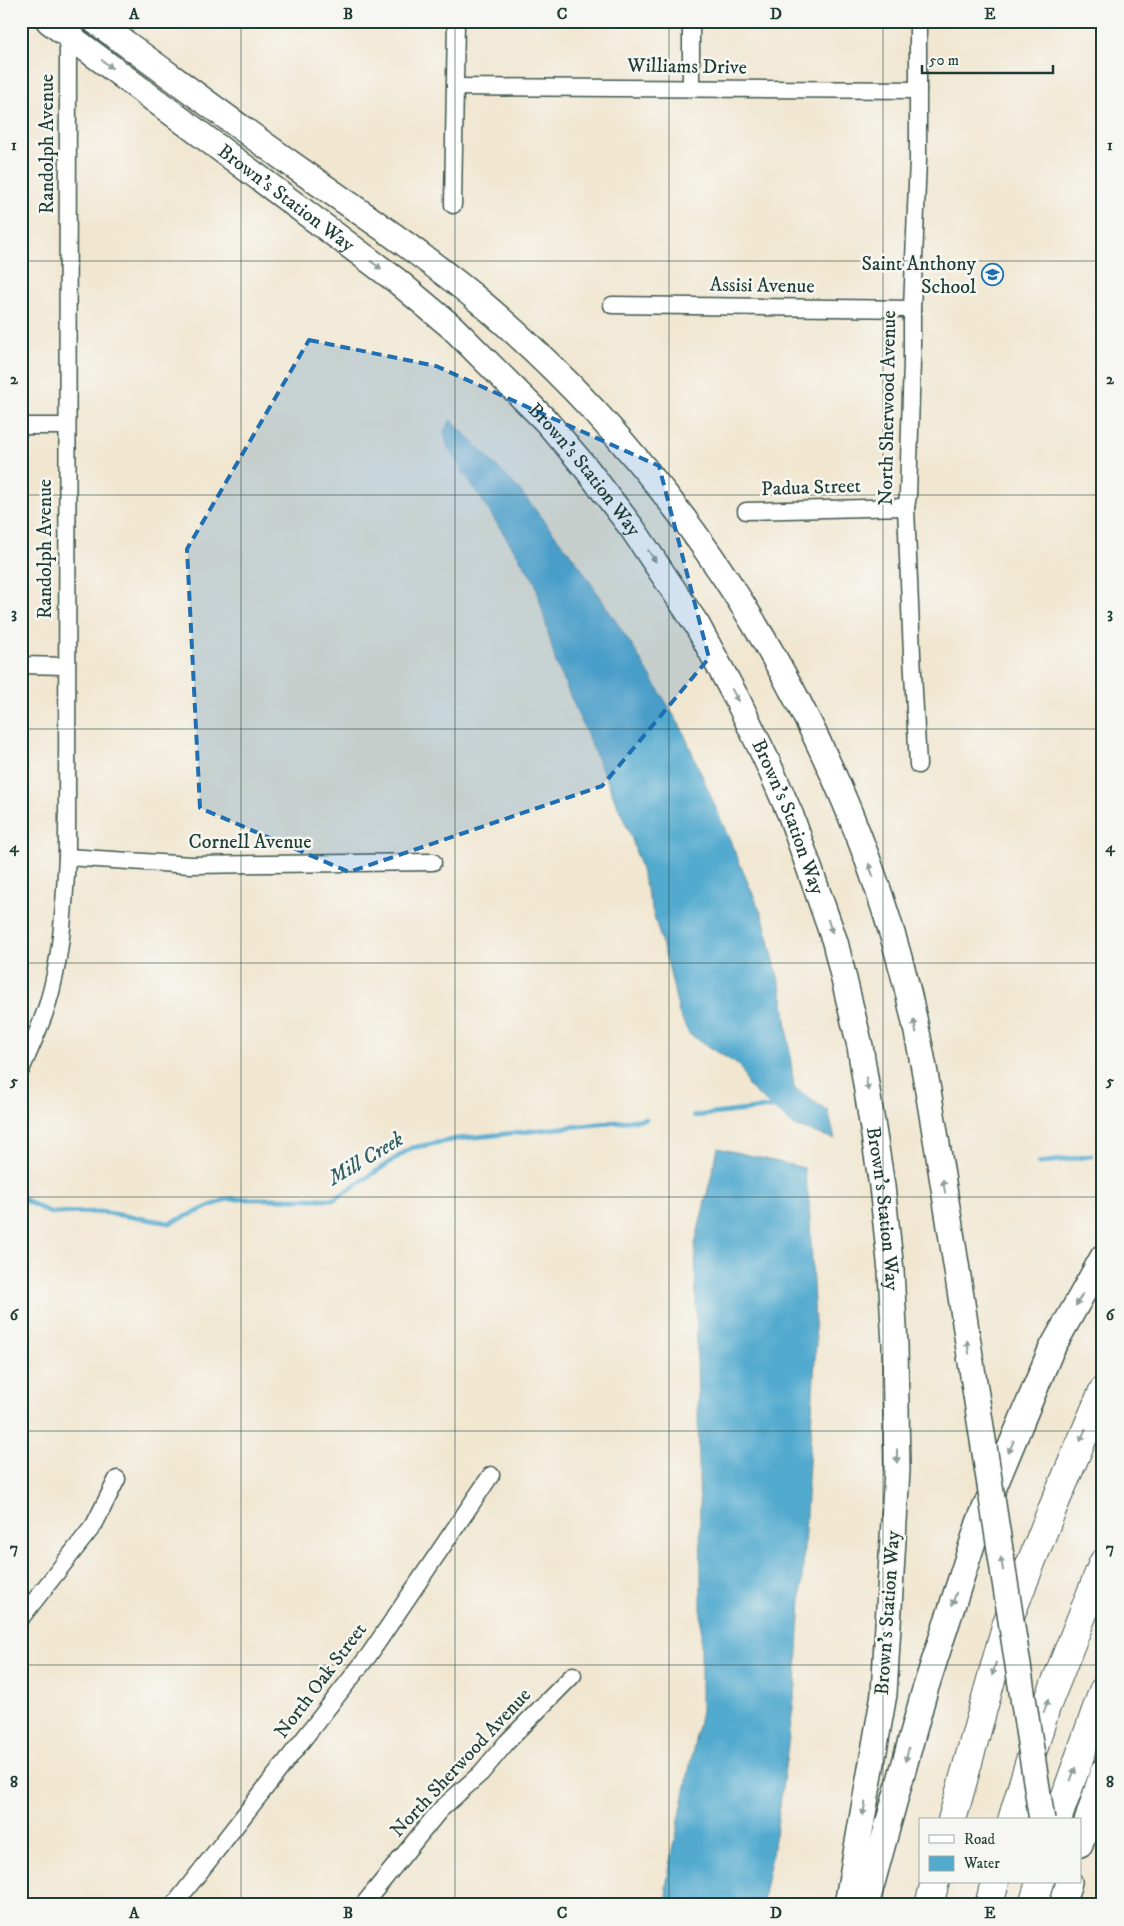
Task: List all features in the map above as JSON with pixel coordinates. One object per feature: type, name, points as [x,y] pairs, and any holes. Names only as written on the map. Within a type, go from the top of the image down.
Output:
[{"type":"highway","points":[[953,1818],[1006,1626],[1050,1512],[1103,1391]]},
{"type":"highway","points":[[1013,1818],[1046,1706],[1103,1563]]},
{"type":"highway","points":[[1059,1818],[1103,1691]]},
{"type":"highway","points":[[930,1905],[935,1884]]},
{"type":"highway","points":[[989,1905],[994,1884]]},
{"type":"highway","points":[[1033,1905],[1039,1884]]},
{"type":"main road","name":"Brown's Station Way","points":[[95,21],[273,151],[417,252],[487,308],[580,396],[622,442],[703,545],[756,624],[802,708],[842,794],[885,911],[903,971],[915,1022],[929,1096],[1042,1818]]},
{"type":"main road","name":"Brown's Station Way","points":[[62,26],[397,281],[453,328],[546,421],[586,468],[632,528],[697,625],[746,717],[791,816],[835,942],[860,1046],[882,1186],[891,1271],[895,1345],[897,1470],[884,1694],[847,1905]]},
{"type":"main road","points":[[866,1905],[924,1692],[979,1523],[1051,1350],[1103,1257]]},
{"type":"main road","points":[[1082,1838],[1103,1771]]},
{"type":"main road","points":[[1051,1884],[1055,1905]]},
{"type":"main road","points":[[1062,1905],[1067,1884]]},
{"type":"street","points":[[453,205],[456,21]]},
{"type":"street","points":[[690,88],[691,21]]},
{"type":"street","name":"North Sherwood Avenue","points":[[918,21],[918,159],[912,309],[908,496],[906,507],[918,765]]},
{"type":"street","name":"Randolph Avenue","points":[[21,1070],[47,1005],[56,965],[63,919],[67,857],[66,426],[62,26]]},
{"type":"street","name":"Williams Drive","points":[[456,88],[918,90]]},
{"type":"street","name":"Assisi Avenue","points":[[612,305],[912,309]]},
{"type":"street","points":[[21,426],[66,426]]},
{"type":"street","name":"Padua Street","points":[[746,511],[906,507]]},
{"type":"street","points":[[21,665],[66,666]]},
{"type":"street","name":"Cornell Avenue","points":[[67,857],[191,865],[433,862]]},
{"type":"street","name":"North Oak Street","points":[[174,1905],[369,1655],[490,1475]]},
{"type":"street","points":[[21,1618],[94,1525],[117,1478]]},
{"type":"street","name":"North Sherwood Avenue","points":[[363,1905],[440,1810],[480,1773],[507,1742],[573,1675]]},
{"type":"highlighted area","points":[[309,340],[436,366],[659,466],[709,658],[602,786],[349,872],[200,808],[187,549]]},
{"type":"water","points":[[451,420],[518,488],[579,565],[636,652],[682,729],[764,920],[784,1002],[794,1088],[828,1111],[835,1139],[794,1126],[748,1086],[741,1067],[689,1034],[679,1013],[669,968],[632,839],[556,663],[535,582],[448,448],[444,431]]},
{"type":"water","points":[[718,1148],[804,1168],[809,1201],[816,1343],[796,1685],[776,1834],[762,1905],[668,1905],[666,1886],[701,1710],[701,1580],[695,1243]]},
{"type":"waterway","name":"Mill Creek","points":[[694,1116],[773,1107],[778,1109]]},
{"type":"waterway","name":"Mill Creek","points":[[21,1198],[50,1213],[101,1212],[170,1223],[227,1199],[335,1199],[411,1148],[457,1139],[646,1119]]},
{"type":"waterway","name":"Mill Creek","points":[[1039,1163],[1091,1156]]},
{"type":"place","name":"Saint Anthony School","points":[[992,275]]}]
